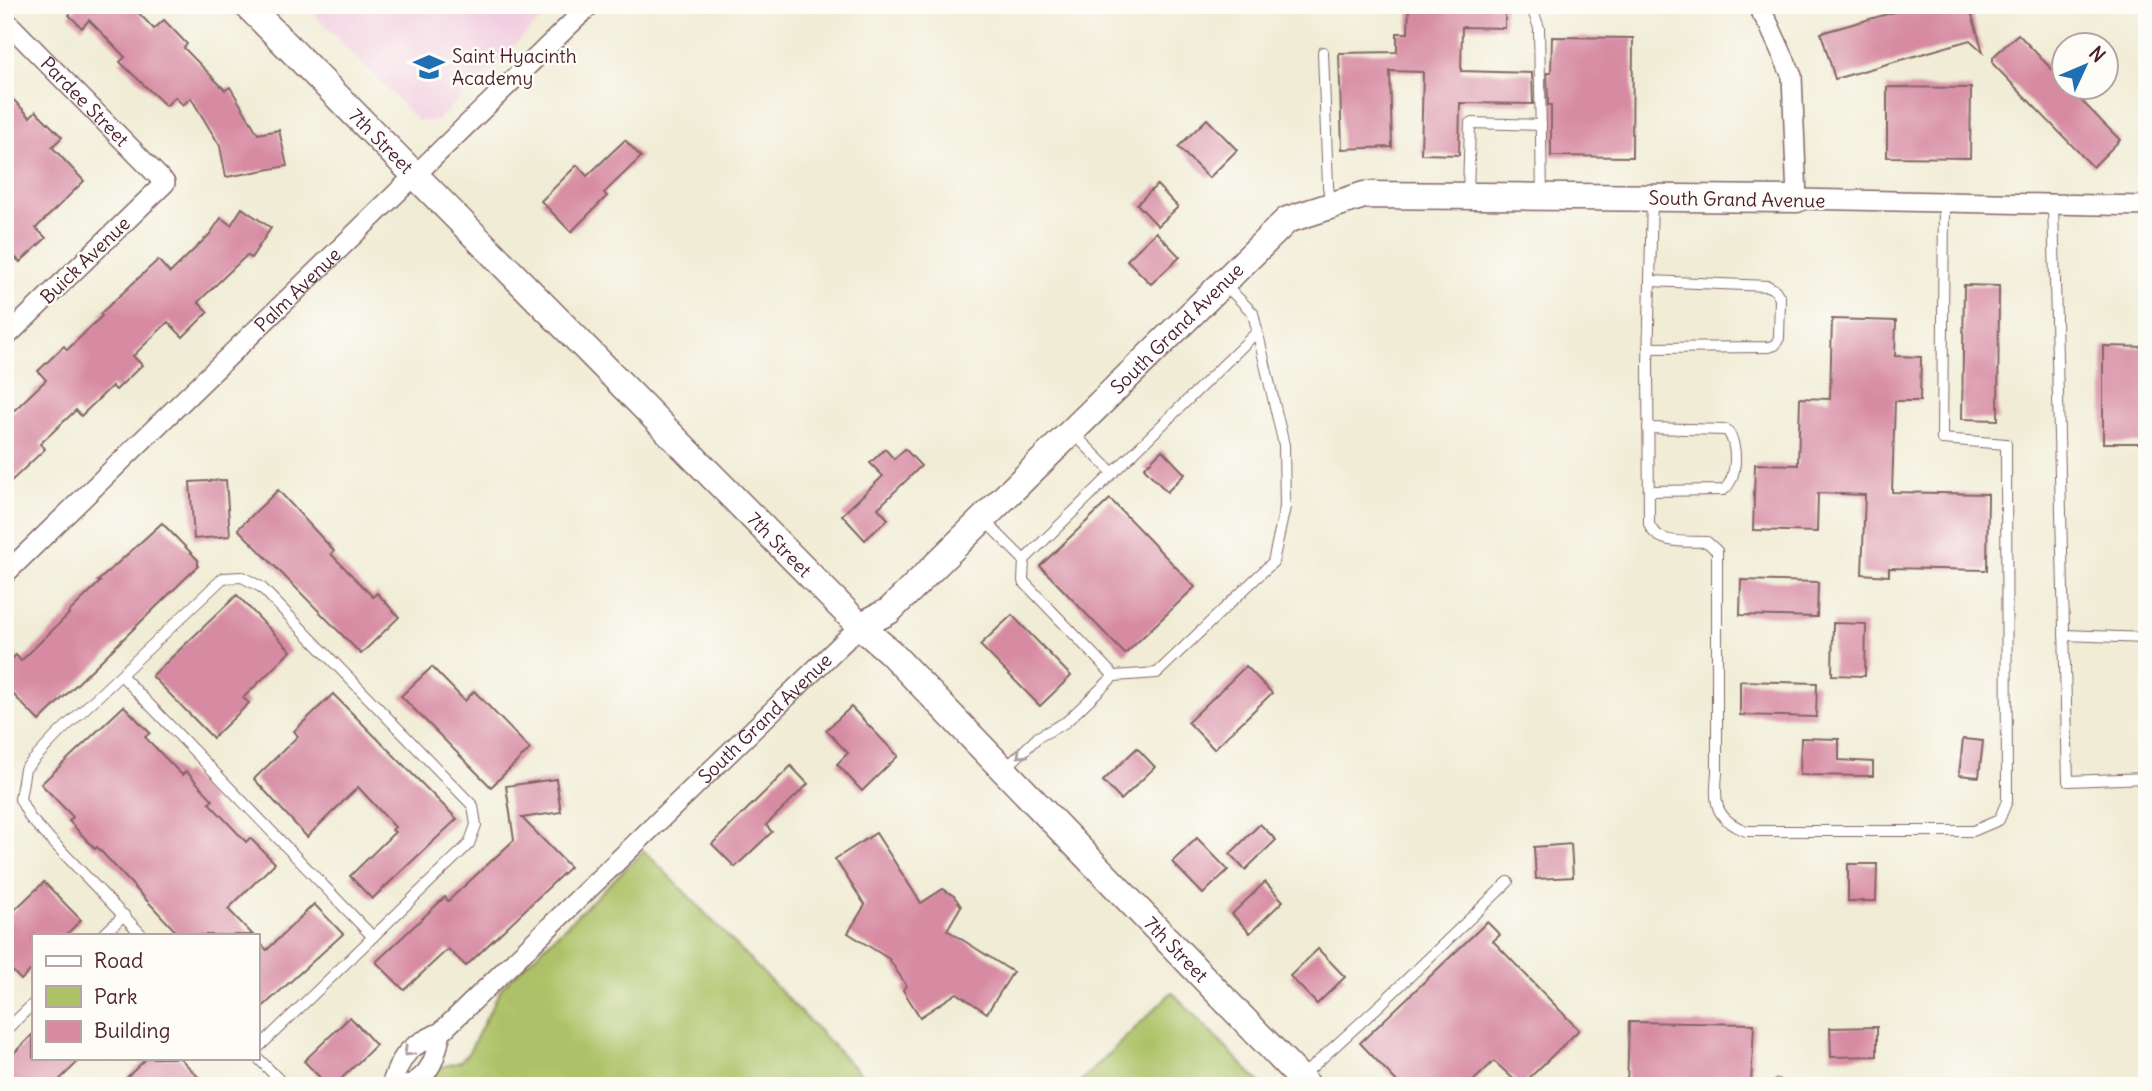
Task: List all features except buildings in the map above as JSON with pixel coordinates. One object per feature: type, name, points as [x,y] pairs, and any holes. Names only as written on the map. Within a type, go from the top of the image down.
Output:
[{"type":"street","name":"7th Street","points":[[247,5],[860,626],[890,652],[1304,1082]]},
{"type":"street","name":"Palm Avenue","points":[[5,574],[590,5]]},
{"type":"street","points":[[1757,5],[1792,76],[1797,199]]},
{"type":"street","name":"Pardee Street","points":[[5,20],[165,183]]},
{"type":"street","name":"Buick Avenue","points":[[5,338],[165,183]]},
{"type":"street","name":"South Grand Avenue","points":[[391,1086],[398,1062],[418,1043],[441,1032],[860,626],[889,611],[1287,220],[1364,195],[2147,206]]},
{"type":"street","points":[[407,1086],[416,1082],[433,1066],[441,1032]]},
{"type":"lane","points":[[1531,5],[1539,28],[1542,197]]},
{"type":"lane","points":[[1323,52],[1331,206]]},
{"type":"lane","points":[[1468,196],[1470,123],[1542,125]]},
{"type":"lane","points":[[1652,198],[1648,348],[1649,524],[1655,533],[1669,540],[1707,542],[1717,551],[1715,798],[1721,816],[1730,825],[1746,831],[1973,831],[1999,820],[2007,801],[2007,444],[1942,439],[1944,202]]},
{"type":"lane","points":[[2053,205],[2068,782],[2147,778]]},
{"type":"lane","points":[[1648,348],[1769,347],[1775,345],[1780,335],[1780,298],[1775,290],[1768,286],[1650,281]]},
{"type":"lane","points":[[1003,770],[1038,737],[1066,722],[1114,676],[1157,673],[1273,562],[1285,507],[1284,445],[1253,313],[1224,283]]},
{"type":"lane","points":[[1114,676],[1023,582],[1024,560],[1257,332]]},
{"type":"lane","points":[[1648,428],[1726,430],[1732,436],[1734,453],[1733,480],[1723,490],[1649,491]]},
{"type":"lane","points":[[1072,432],[1113,473]]},
{"type":"lane","points":[[983,519],[1024,560]]},
{"type":"lane","points":[[141,934],[30,818],[20,799],[25,769],[223,578],[242,577],[261,587],[473,806],[476,825],[469,844],[259,1047]]},
{"type":"lane","points":[[2064,635],[2147,638]]},
{"type":"lane","points":[[121,674],[373,937]]},
{"type":"lane","points":[[1304,1082],[1508,882]]},
{"type":"lane","points":[[104,934],[124,915]]},
{"type":"lane","points":[[5,1031],[32,1005]]},
{"type":"lane","points":[[259,1059],[285,1086]]},
{"type":"shaded area","name":"Saint Hyacinth Academy","points":[[323,5],[555,5],[437,121],[418,121],[314,14]]},
{"type":"green space","points":[[644,851],[872,1086],[440,1086],[431,1073],[437,1068],[460,1062],[469,1052],[502,987]]},
{"type":"green space","points":[[1172,992],[1263,1086],[1076,1086]]},
{"type":"place","name":"Saint Hyacinth Academy","points":[[429,67]]}]
